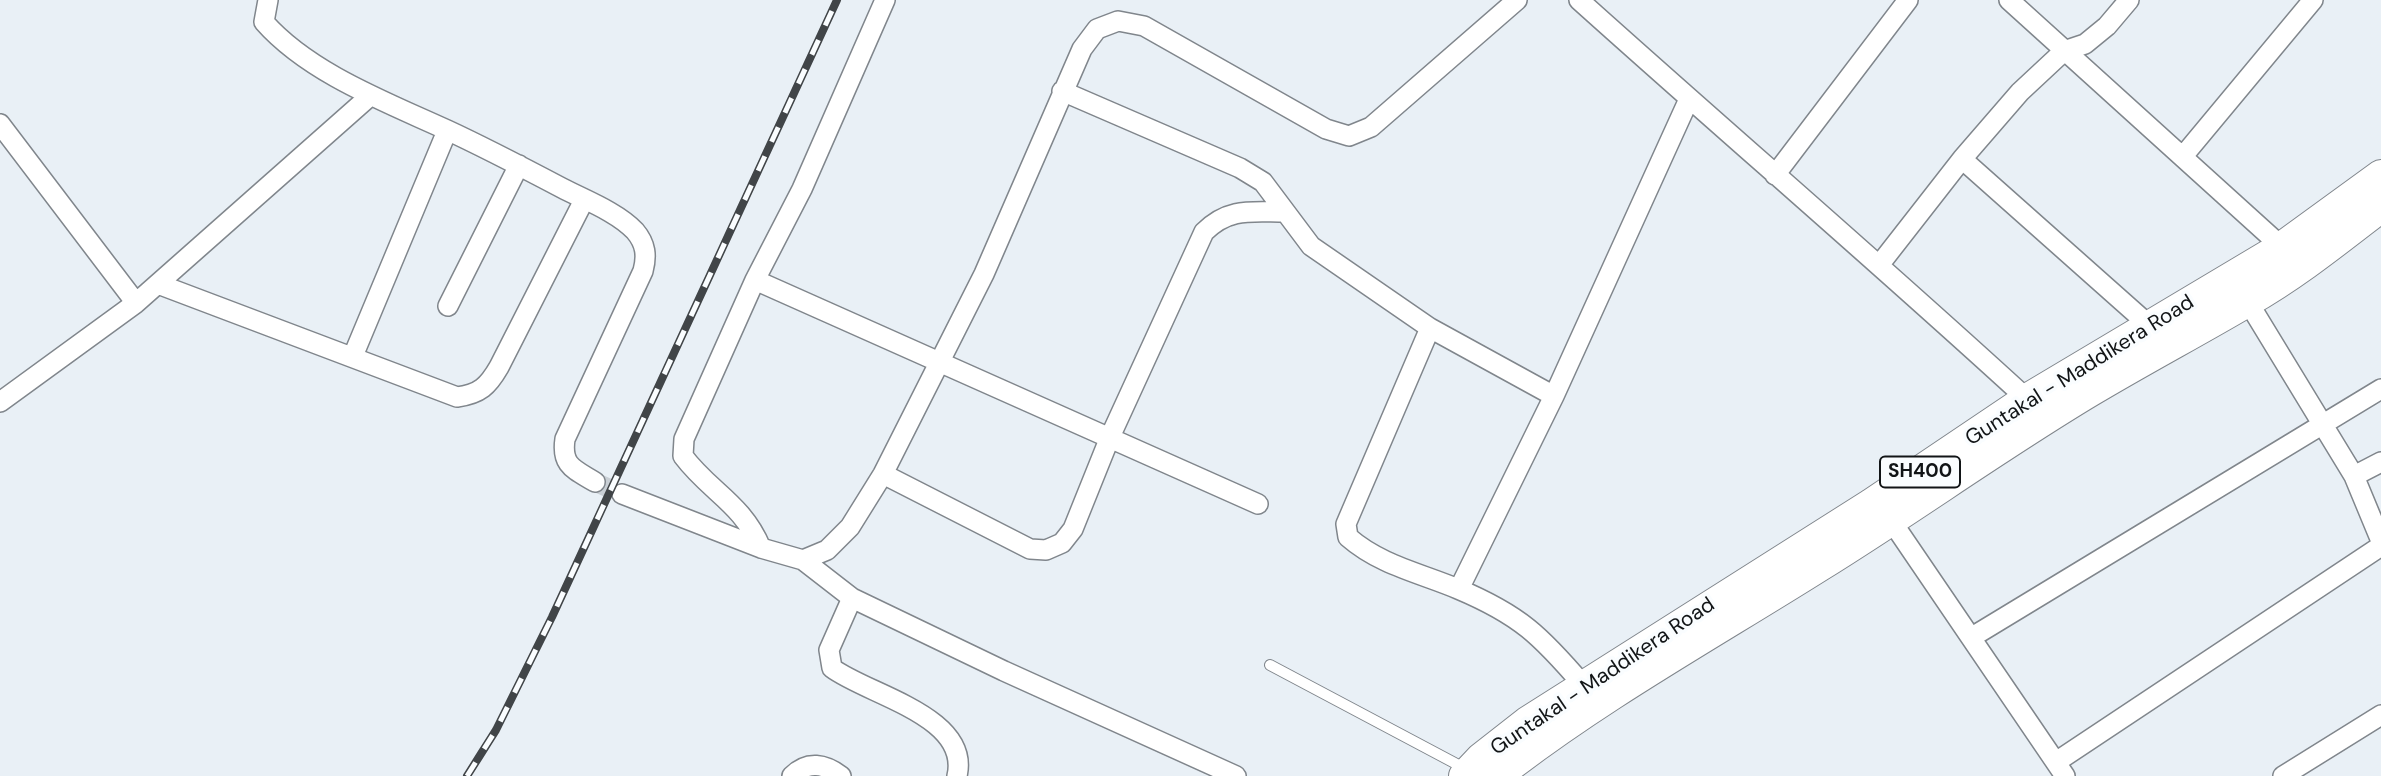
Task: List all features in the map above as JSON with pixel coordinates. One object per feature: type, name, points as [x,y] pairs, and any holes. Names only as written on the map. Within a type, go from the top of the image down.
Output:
[{"type":"main road","name":"Guntakal - Maddikera Road","points":[[1477,774],[1596,705],[1885,511],[2027,400],[2283,247],[2381,176]]},
{"type":"main road","name":"Guntakal - Maddikera Road","points":[[1477,774],[1527,722],[1583,685],[2045,419],[2171,343],[2248,302],[2304,266],[2381,208]]},
{"type":"street","points":[[268,0],[264,22],[280,39],[370,96],[519,165],[584,200],[635,231],[644,244],[647,257],[565,439],[563,455],[568,463],[595,482]]},
{"type":"street","points":[[761,548],[743,514],[696,473],[683,456],[684,439],[755,280],[802,189],[885,0]]},
{"type":"street","points":[[803,560],[827,550],[850,527],[883,474],[984,274],[1082,49],[1097,29],[1118,21],[1144,26],[1326,129],[1349,136],[1371,127],[1517,0]]},
{"type":"street","points":[[1579,0],[1775,175],[1880,264],[2027,400]]},
{"type":"street","points":[[1775,175],[1908,0]]},
{"type":"street","points":[[2009,0],[2283,247]]},
{"type":"street","points":[[1880,264],[1962,159],[2020,93],[2064,51],[2085,44],[2107,26],[2129,0]]},
{"type":"street","points":[[2184,155],[2313,0]]},
{"type":"street","points":[[1062,91],[1240,167],[1263,182],[1311,246],[1430,328],[1554,396]]},
{"type":"street","points":[[0,401],[136,303],[370,96]]},
{"type":"street","points":[[1459,589],[1554,396],[1689,99]]},
{"type":"street","points":[[0,124],[136,303]]},
{"type":"street","points":[[353,356],[447,131]]},
{"type":"street","points":[[1962,159],[2150,326]]},
{"type":"street","points":[[447,306],[519,165]]},
{"type":"street","points":[[158,284],[457,397],[474,395],[488,386],[584,200]]},
{"type":"street","points":[[883,474],[1030,549],[1046,550],[1062,543],[1073,530],[1110,437],[1203,232],[1218,218],[1239,212],[1285,212]]},
{"type":"street","points":[[755,280],[1258,504]]},
{"type":"street","points":[[1885,511],[2061,769],[2381,543],[2354,476],[2248,302]]},
{"type":"street","points":[[1430,328],[1346,524],[1348,537],[1382,561],[1459,589],[1532,628],[1583,685]]},
{"type":"street","points":[[1972,637],[2381,389]]},
{"type":"street","points":[[2354,476],[2381,463]]},
{"type":"street","points":[[622,494],[761,548],[803,560],[852,598],[1209,770],[1236,776]]},
{"type":"street","points":[[852,598],[828,650],[832,668],[850,682],[929,717],[951,740],[958,769],[957,776]]},
{"type":"street","points":[[2283,776],[2381,715]]},
{"type":"street","points":[[792,776],[811,765],[829,767],[841,776]]},
{"type":"lane","points":[[1270,665],[1477,774]]},
{"type":"tunnel","points":[[595,482],[622,494]]},
{"type":"railway","points":[[467,776],[496,730],[552,617],[837,0]]}]
